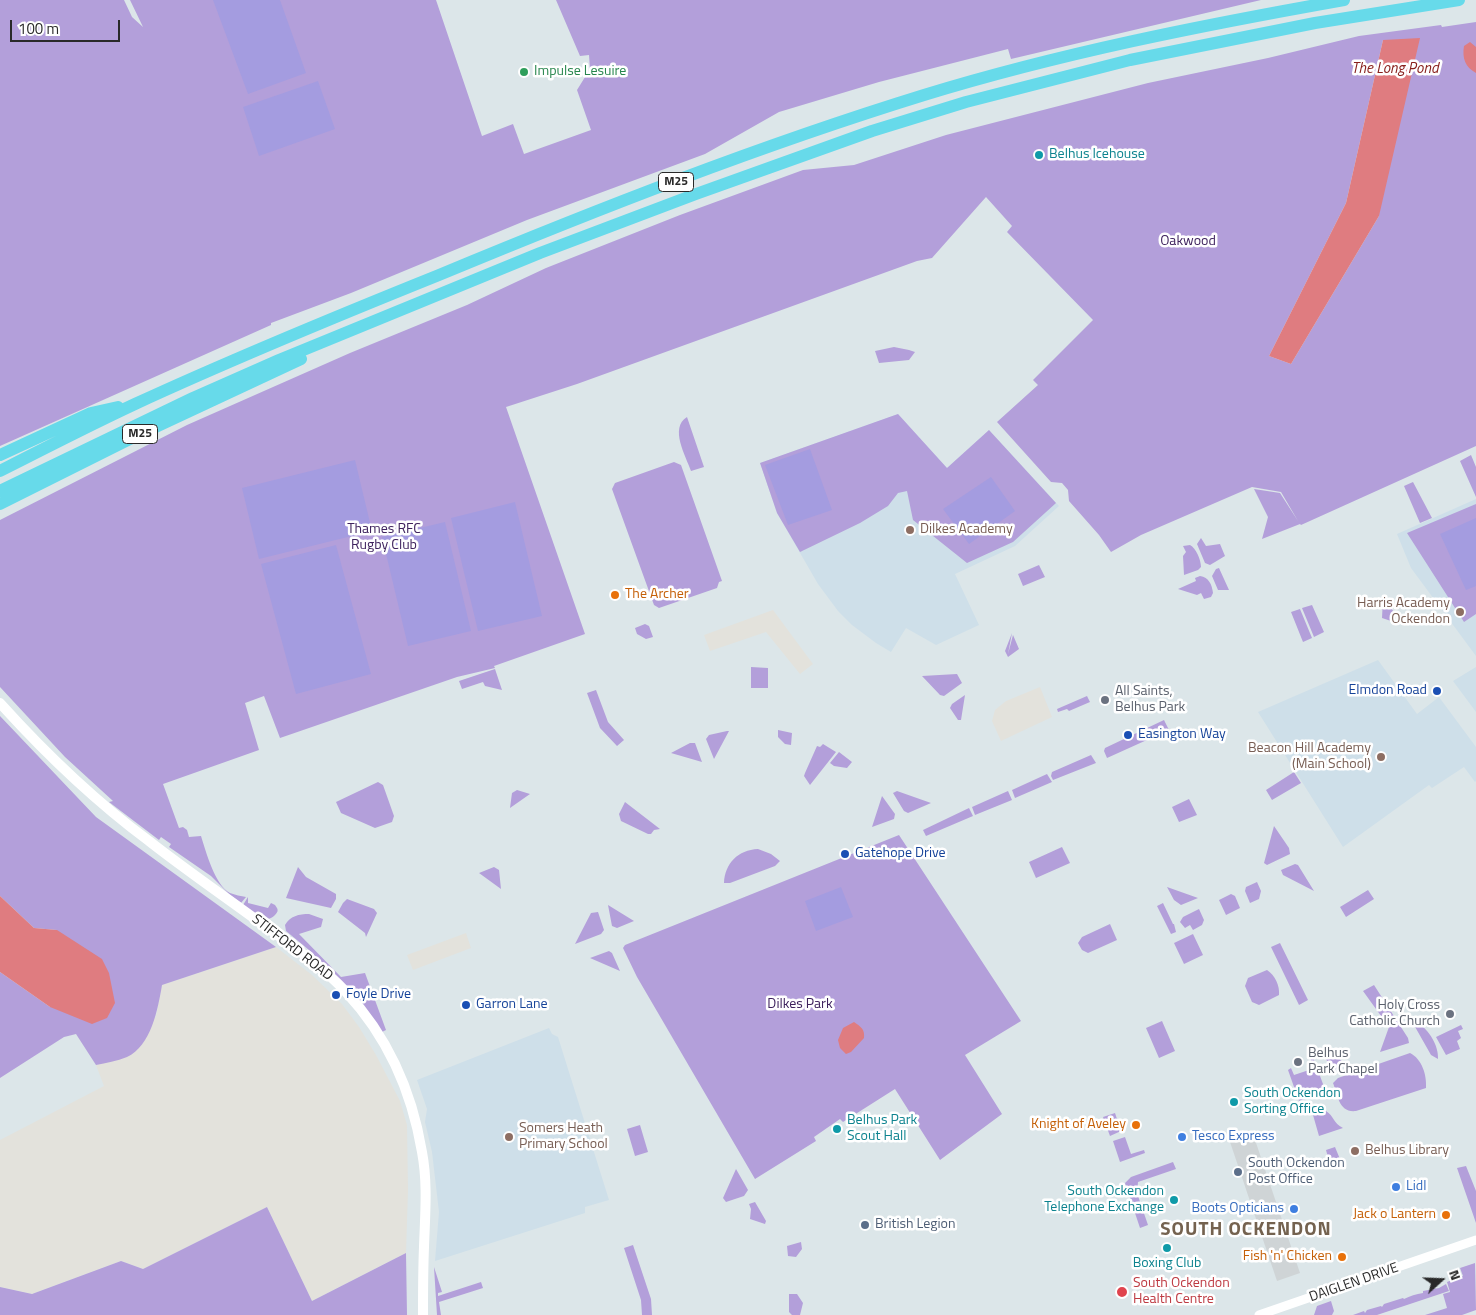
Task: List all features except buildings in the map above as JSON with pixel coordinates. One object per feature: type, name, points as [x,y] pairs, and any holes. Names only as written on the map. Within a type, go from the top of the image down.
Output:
[{"type":"highway","name":"M25","points":[[0,471],[135,404],[400,291],[525,240],[708,170],[861,116],[972,81],[1075,54],[1181,31],[1344,0]]},
{"type":"highway","name":"M25","points":[[0,491],[279,360],[540,253],[854,137],[966,102],[1103,66],[1350,16],[1459,0]]},
{"type":"highway","name":"M25","points":[[0,504],[134,437],[407,308]]},
{"type":"highway","name":"M25","points":[[0,455],[91,413],[135,404]]},
{"type":"highway","name":"M25","points":[[0,467],[38,452]]},
{"type":"main road","name":"STIFFORD ROAD","points":[[0,703],[40,746],[90,794],[150,842],[317,964],[345,992],[370,1022],[403,1082],[413,1110],[422,1152],[426,1203],[423,1315]]},
{"type":"street","name":"DAIGLEN DRIVE","points":[[1259,1315],[1476,1240]]},
{"type":"shaded area","name":"Dilkes Academy","points":[[898,414],[947,468],[989,430],[1059,506],[1015,546],[955,574],[979,625],[936,645],[906,628],[891,652],[852,625],[838,611],[818,584],[777,513],[760,463]]},
{"type":"shaded area","name":"Harris Academy Ockendon","points":[[1476,499],[1476,656],[1411,568],[1397,534]]},
{"type":"shaded area","points":[[773,610],[813,664],[800,674],[766,632],[710,651],[704,635]]},
{"type":"shaded area","name":"Beacon Hill Academy (Main School)","points":[[1378,660],[1417,714],[1439,697],[1476,747],[1476,781],[1464,767],[1432,788],[1429,785],[1343,847],[1258,712]]},
{"type":"shaded area","points":[[1476,667],[1476,712],[1453,681]]},
{"type":"shaded area","points":[[1040,687],[1052,717],[1001,741],[992,721],[995,710],[1006,701]]},
{"type":"shaded area","points":[[466,933],[471,948],[413,970],[407,955]]},
{"type":"shaded area","points":[[276,947],[312,975],[342,1004],[376,1055],[400,1101],[407,1125],[408,1190],[406,1253],[312,1301],[267,1207],[143,1269],[121,1261],[32,1294],[0,1287],[0,1140],[104,1086],[96,1065],[128,1056],[156,1016],[162,985]]},
{"type":"shaded area","name":"Somers Heath Primary School","points":[[549,1028],[552,1034],[558,1037],[609,1200],[585,1207],[585,1213],[435,1261],[439,1212],[432,1152],[425,1122],[427,1109],[417,1080]]},
{"type":"shaded area","points":[[1252,1131],[1300,1273],[1277,1281],[1229,1139]]},
{"type":"green space","points":[[0,0],[124,0],[132,17],[143,27],[130,0],[436,0],[482,136],[513,124],[524,154],[591,130],[577,90],[590,69],[589,55],[580,56],[556,0],[1261,0],[1011,59],[1008,49],[879,82],[779,112],[705,154],[527,220],[351,293],[271,323],[271,325],[0,446]]},
{"type":"green space","points":[[213,0],[280,0],[306,73],[248,94]]},
{"type":"green space","points":[[1476,22],[1476,446],[1301,525],[1262,539],[1268,517],[1254,489],[1280,493],[1298,521],[1281,492],[1252,487],[1141,535],[1111,552],[1099,535],[1069,501],[1068,490],[1062,483],[1051,482],[997,422],[1038,385],[1033,380],[1093,320],[1007,232],[1012,226],[986,197],[932,258],[917,261],[577,384],[506,407],[585,634],[494,666],[495,668],[457,677],[280,738],[264,696],[245,703],[259,750],[163,784],[179,828],[183,827],[187,830],[189,837],[201,836],[212,868],[220,883],[230,893],[246,897],[241,903],[230,895],[211,876],[169,847],[171,844],[161,837],[159,840],[109,802],[113,801],[65,757],[0,687],[0,520],[187,425],[350,353],[467,305],[546,268],[680,215],[803,170],[854,165],[946,135],[1148,83],[1268,58],[1359,36],[1441,25],[1442,27]],"holes":[[[1383,40],[1379,216],[1291,364],[1269,356],[1346,203]]]},
{"type":"green space","points":[[318,81],[335,129],[259,156],[243,107]]},
{"type":"green space","points":[[894,347],[915,352],[909,360],[879,363],[875,351]]},
{"type":"green space","points":[[898,414],[947,468],[989,430],[1056,503],[1013,542],[967,563],[913,520],[907,491],[898,493],[888,506],[860,523],[800,552],[777,513],[760,463]]},
{"type":"green space","points":[[687,417],[704,467],[691,471],[679,435],[679,428]]},
{"type":"green space","points":[[810,449],[832,510],[788,525],[765,465]]},
{"type":"green space","points":[[1471,455],[1476,467],[1476,497],[1460,461]]},
{"type":"green space","points":[[355,460],[372,531],[259,559],[242,488]]},
{"type":"green space","points":[[674,462],[681,465],[722,581],[719,582],[717,588],[659,608],[654,605],[612,489],[615,483]]},
{"type":"green space","points":[[991,477],[1015,511],[969,544],[943,509]]},
{"type":"green space","points":[[1413,482],[1432,518],[1420,523],[1404,486]]},
{"type":"green space","points":[[515,502],[542,616],[478,631],[451,518]]},
{"type":"green space","name":"Harris Academy Ockendon","points":[[1476,504],[1476,614],[1464,622],[1407,533]]},
{"type":"green space","points":[[1476,518],[1476,586],[1466,590],[1440,534]]},
{"type":"green space","name":"Thames RFC Rugby Club","points":[[445,522],[471,631],[408,646],[382,537]]},
{"type":"green space","points":[[1201,538],[1206,546],[1220,544],[1225,556],[1210,565],[1205,563],[1197,544]]},
{"type":"green space","points":[[336,545],[371,674],[296,694],[261,564]]},
{"type":"green space","points":[[1190,545],[1198,554],[1201,567],[1184,575],[1183,556],[1186,552],[1183,546]]},
{"type":"green space","points":[[1039,565],[1045,577],[1023,586],[1018,574]]},
{"type":"green space","points":[[1219,568],[1229,590],[1218,590],[1212,576],[1216,569]]},
{"type":"green space","points":[[1200,576],[1206,578],[1211,584],[1213,593],[1211,597],[1204,599],[1201,593],[1197,595],[1178,589],[1196,581],[1195,578]]},
{"type":"green space","points":[[1383,598],[1394,612],[1391,621],[1382,618]]},
{"type":"green space","points":[[1312,605],[1324,632],[1314,637],[1302,608]]},
{"type":"green space","points":[[1300,609],[1312,638],[1303,642],[1291,612]]},
{"type":"green space","points":[[645,624],[649,626],[653,637],[646,639],[637,634],[635,628]]},
{"type":"green space","points":[[1012,633],[1008,654],[1013,635],[1019,649],[1008,657],[1005,651]]},
{"type":"green space","points":[[751,667],[768,668],[768,688],[751,688]]},
{"type":"green space","points":[[495,669],[502,690],[485,686],[483,682],[462,689],[459,681]]},
{"type":"green space","points":[[957,674],[962,683],[944,696],[940,695],[922,676]]},
{"type":"green space","points":[[596,690],[608,722],[624,740],[617,746],[600,728],[587,693]]},
{"type":"green space","points":[[965,695],[961,720],[958,720],[950,708],[952,704]]},
{"type":"green space","points":[[1087,696],[1090,702],[1069,711],[1067,709],[1058,712],[1057,709]]},
{"type":"green space","points":[[0,716],[96,817],[276,947],[162,985],[148,1036],[135,1052],[127,1057],[96,1065],[76,1034],[64,1037],[0,1078],[0,972],[50,1007],[57,930],[34,928],[0,896]]},
{"type":"green space","points":[[1164,720],[1169,730],[1107,758],[1104,751],[1105,748]]},
{"type":"green space","points":[[778,730],[792,733],[791,745],[785,744],[778,737]]},
{"type":"green space","points":[[729,731],[714,759],[706,739],[709,735]]},
{"type":"green space","points":[[690,743],[695,743],[702,762],[671,753]]},
{"type":"green space","points":[[823,744],[836,752],[810,785],[804,776],[817,746],[820,747]]},
{"type":"green space","points":[[839,752],[852,762],[847,768],[834,766],[830,763]]},
{"type":"green space","points":[[1091,755],[1096,763],[1053,780],[1052,772]]},
{"type":"green space","points":[[1294,772],[1301,783],[1272,800],[1266,790]]},
{"type":"green space","points":[[1047,774],[1052,782],[1015,798],[1012,790]]},
{"type":"green space","points":[[378,782],[383,785],[394,816],[392,822],[375,828],[341,813],[336,802]]},
{"type":"green space","points":[[517,790],[530,794],[510,808],[512,793]]},
{"type":"green space","points":[[897,791],[931,803],[908,813],[904,811],[893,793]]},
{"type":"green space","points":[[1008,791],[1012,800],[975,815],[972,807]]},
{"type":"green space","points":[[882,796],[895,814],[894,819],[872,827]]},
{"type":"green space","points":[[1189,799],[1197,815],[1179,822],[1172,807]]},
{"type":"green space","points":[[625,802],[660,829],[648,834],[621,821],[619,814]]},
{"type":"green space","points":[[969,808],[973,816],[926,836],[923,830]]},
{"type":"green space","points":[[1274,826],[1289,848],[1290,854],[1267,865],[1264,863]]},
{"type":"green space","name":"Dilkes Park","points":[[899,835],[1021,1021],[965,1055],[1002,1114],[940,1160],[895,1089],[843,1122],[840,1119],[814,1137],[816,1141],[755,1179],[637,977],[623,948],[625,945]]},
{"type":"green space","points":[[1062,847],[1070,863],[1036,878],[1029,862]]},
{"type":"green space","points":[[758,849],[771,854],[780,861],[775,866],[730,883],[724,883],[727,869],[734,859],[744,852]]},
{"type":"green space","points":[[1295,864],[1298,865],[1314,891],[1283,875],[1281,870]]},
{"type":"green space","points":[[298,867],[306,877],[336,894],[336,899],[331,908],[286,898]]},
{"type":"green space","points":[[494,867],[499,870],[501,889],[479,873]]},
{"type":"green space","points":[[1257,882],[1261,891],[1259,899],[1250,903],[1245,891],[1246,887]]},
{"type":"green space","points":[[841,887],[853,917],[816,931],[805,901]]},
{"type":"green space","points":[[1167,887],[1198,898],[1181,905],[1174,900]]},
{"type":"green space","points":[[1368,890],[1374,899],[1346,917],[1340,907]]},
{"type":"green space","points":[[1231,894],[1235,896],[1240,908],[1226,915],[1219,900]]},
{"type":"green space","points":[[248,897],[248,903],[268,908],[271,903],[275,905],[277,912],[267,919],[254,914],[243,905]]},
{"type":"green space","points":[[347,899],[374,909],[377,913],[366,937],[365,933],[338,912]]},
{"type":"green space","points":[[1163,903],[1174,924],[1176,932],[1171,934],[1157,906]]},
{"type":"green space","points":[[608,905],[634,921],[617,928],[612,926]]},
{"type":"green space","points":[[1199,909],[1204,920],[1202,925],[1193,930],[1190,925],[1185,928],[1180,922],[1183,917]]},
{"type":"green space","points":[[598,912],[604,930],[601,934],[575,944],[591,913]]},
{"type":"green space","points":[[309,914],[323,919],[321,927],[299,934],[341,977],[365,973],[386,1030],[382,1032],[339,979],[286,931],[285,925],[289,919],[298,915]]},
{"type":"green space","points":[[1110,924],[1117,940],[1088,953],[1082,950],[1078,943],[1082,937]]},
{"type":"green space","points":[[1193,934],[1203,955],[1184,964],[1174,943]]},
{"type":"green space","points":[[1280,943],[1308,1000],[1299,1005],[1271,947]]},
{"type":"green space","points":[[609,951],[612,953],[620,971],[590,958]]},
{"type":"green space","points":[[1267,970],[1276,981],[1279,995],[1259,1005],[1252,1002],[1245,986],[1248,978]]},
{"type":"green space","points":[[1374,985],[1408,1038],[1409,1043],[1380,1052],[1389,1027],[1363,991]]},
{"type":"green space","points":[[1162,1021],[1175,1051],[1159,1058],[1146,1028]]},
{"type":"green space","points":[[1418,1023],[1432,1039],[1437,1049],[1438,1059],[1431,1055],[1414,1025]]},
{"type":"green space","points":[[1461,1025],[1463,1029],[1458,1031],[1461,1038],[1457,1041],[1460,1049],[1446,1055],[1436,1037]]},
{"type":"green space","points":[[1332,1050],[1345,1065],[1333,1070],[1330,1068],[1324,1054]]},
{"type":"green space","points":[[1311,1052],[1326,1092],[1299,1101],[1288,1070],[1291,1068],[1294,1075],[1312,1069],[1313,1066],[1309,1054]]},
{"type":"green space","points":[[1410,1053],[1421,1063],[1426,1078],[1426,1088],[1356,1111],[1346,1109],[1340,1103],[1333,1083],[1338,1078]]},
{"type":"green space","points":[[1326,1111],[1343,1128],[1319,1136],[1313,1115]]},
{"type":"green space","points":[[1115,1113],[1121,1131],[1110,1136],[1103,1117]]},
{"type":"green space","points":[[640,1125],[648,1152],[635,1156],[627,1129]]},
{"type":"green space","points":[[1125,1137],[1131,1154],[1144,1150],[1145,1153],[1120,1162],[1113,1141]]},
{"type":"green space","points":[[1335,1147],[1342,1164],[1331,1168],[1326,1150]]},
{"type":"green space","points":[[1173,1162],[1176,1169],[1138,1182],[1137,1193],[1148,1225],[1140,1228],[1125,1183],[1131,1177]]},
{"type":"green space","points":[[1466,1166],[1476,1191],[1476,1223],[1457,1168]]},
{"type":"green space","points":[[736,1169],[748,1190],[744,1196],[726,1202],[723,1198]]},
{"type":"green space","points":[[755,1202],[766,1221],[765,1224],[750,1219],[751,1209],[749,1204]]},
{"type":"green space","points":[[267,1207],[312,1301],[406,1253],[407,1315],[0,1315],[0,1287],[32,1294],[121,1261],[143,1269]]},
{"type":"green space","points":[[801,1242],[802,1249],[796,1257],[788,1256],[787,1246]]},
{"type":"green space","points":[[633,1245],[651,1299],[652,1315],[642,1315],[641,1300],[624,1248]]},
{"type":"green space","points":[[1475,1263],[1476,1310],[1462,1315],[1425,1315],[1447,1308],[1443,1294],[1450,1292],[1447,1282],[1463,1276],[1460,1268]]},
{"type":"green space","points":[[434,1267],[442,1292],[438,1293],[438,1296],[481,1282],[483,1288],[439,1302],[441,1315],[437,1315]]},
{"type":"green space","points":[[1446,1284],[1449,1291],[1377,1315],[1353,1315],[1364,1311],[1365,1313],[1367,1310],[1382,1307],[1384,1304],[1423,1293],[1423,1291],[1439,1288]]},
{"type":"green space","points":[[789,1294],[797,1294],[803,1303],[800,1315],[792,1315],[789,1312]]},
{"type":"green space","points":[[1331,1301],[1334,1311],[1332,1315],[1314,1315],[1317,1306]]},
{"type":"water","name":"The Long Pond","points":[[1420,38],[1379,216],[1291,364],[1269,356],[1346,203],[1383,40]]},
{"type":"water","points":[[1470,42],[1476,47],[1476,73],[1469,68],[1463,54],[1464,46]]},
{"type":"water","points":[[0,896],[34,928],[57,930],[102,959],[109,973],[115,1003],[107,1018],[92,1024],[50,1007],[0,972]]},
{"type":"water","points":[[854,1022],[862,1028],[864,1038],[851,1052],[846,1054],[840,1048],[838,1040],[843,1028]]},
{"type":"place","name":"Impulse Lesuire","points":[[524,72]]},
{"type":"place","name":"Belhus Icehouse","points":[[1039,155]]},
{"type":"place","name":"Dilkes Academy","points":[[910,530]]},
{"type":"place","name":"The Archer","points":[[615,595]]},
{"type":"place","name":"Harris Academy Ockendon","points":[[1460,612]]},
{"type":"place","name":"Elmdon Road","points":[[1437,691]]},
{"type":"place","name":"All Saints, Belhus Park","points":[[1105,700]]},
{"type":"place","name":"Easington Way","points":[[1128,735]]},
{"type":"place","name":"Beacon Hill Academy (Main School)","points":[[1381,757]]},
{"type":"place","name":"Gatehope Drive","points":[[845,854]]},
{"type":"place","name":"Foyle Drive","points":[[336,995]]},
{"type":"place","name":"Garron Lane","points":[[466,1005]]},
{"type":"place","name":"Holy Cross Catholic Church","points":[[1450,1014]]},
{"type":"place","name":"Belhus Park Chapel","points":[[1298,1062]]},
{"type":"place","name":"South Ockendon Sorting Office","points":[[1234,1102]]},
{"type":"place","name":"Knight of Aveley","points":[[1136,1125]]},
{"type":"place","name":"Belhus Park Scout Hall","points":[[837,1129]]},
{"type":"place","name":"Somers Heath Primary School","points":[[509,1137]]},
{"type":"place","name":"Tesco Express","points":[[1182,1137]]},
{"type":"place","name":"Belhus Library","points":[[1355,1151]]},
{"type":"place","name":"South Ockendon Post Office","points":[[1238,1172]]},
{"type":"place","name":"Lidl","points":[[1396,1187]]},
{"type":"place","name":"South Ockendon Telephone Exchange","points":[[1174,1200]]},
{"type":"place","name":"Boots Opticians","points":[[1294,1209]]},
{"type":"place","name":"Jack o Lantern","points":[[1446,1215]]},
{"type":"place","name":"British Legion","points":[[865,1225]]},
{"type":"place","name":"Boxing Club","points":[[1167,1248]]},
{"type":"place","name":"Fish 'n' Chicken","points":[[1342,1257]]},
{"type":"place","name":"South Ockendon Health Centre","points":[[1122,1292]]},
{"type":"district","name":"SOUTH OCKENDON","points":[[1246,1230]]},
{"type":"park label","name":"Oakwood","points":[[1188,242]]}]
